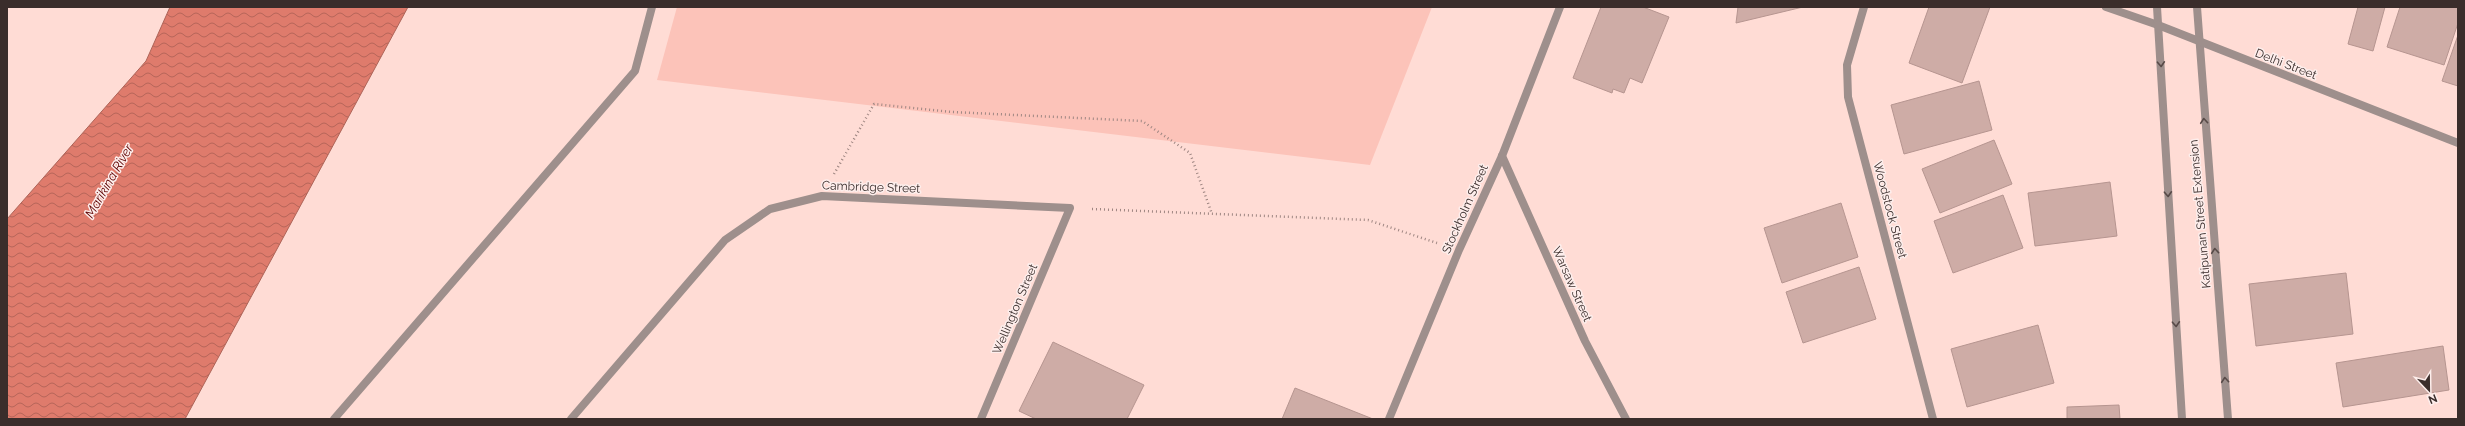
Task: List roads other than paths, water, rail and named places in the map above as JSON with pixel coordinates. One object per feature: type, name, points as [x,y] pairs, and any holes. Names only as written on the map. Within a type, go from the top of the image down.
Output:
[{"type":"street","points":[[334,419],[635,71],[652,7]]},
{"type":"street","name":"Stockholm Street","points":[[1389,419],[1459,250],[1502,156],[1560,7]]},
{"type":"street","name":"Woodstock Street","points":[[1864,7],[1847,65],[1848,97],[1933,419]]},
{"type":"street","name":"Delhi Street","points":[[2106,7],[2158,25],[2458,143]]},
{"type":"street","points":[[2157,7],[2182,419]]},
{"type":"street","name":"Katipunan Street Extension","points":[[2197,7],[2198,41],[2228,419]]},
{"type":"street","name":"Warsaw Street","points":[[1502,156],[1585,341],[1626,419]]},
{"type":"street","name":"Cambridge Street","points":[[571,419],[725,240],[770,209],[822,196],[1070,208]]},
{"type":"street","name":"Wellington Street","points":[[981,419],[1070,208]]},
{"type":"water","name":"Marikina River","points":[[170,7],[408,7],[185,419],[7,419],[7,219],[146,61]]}]
